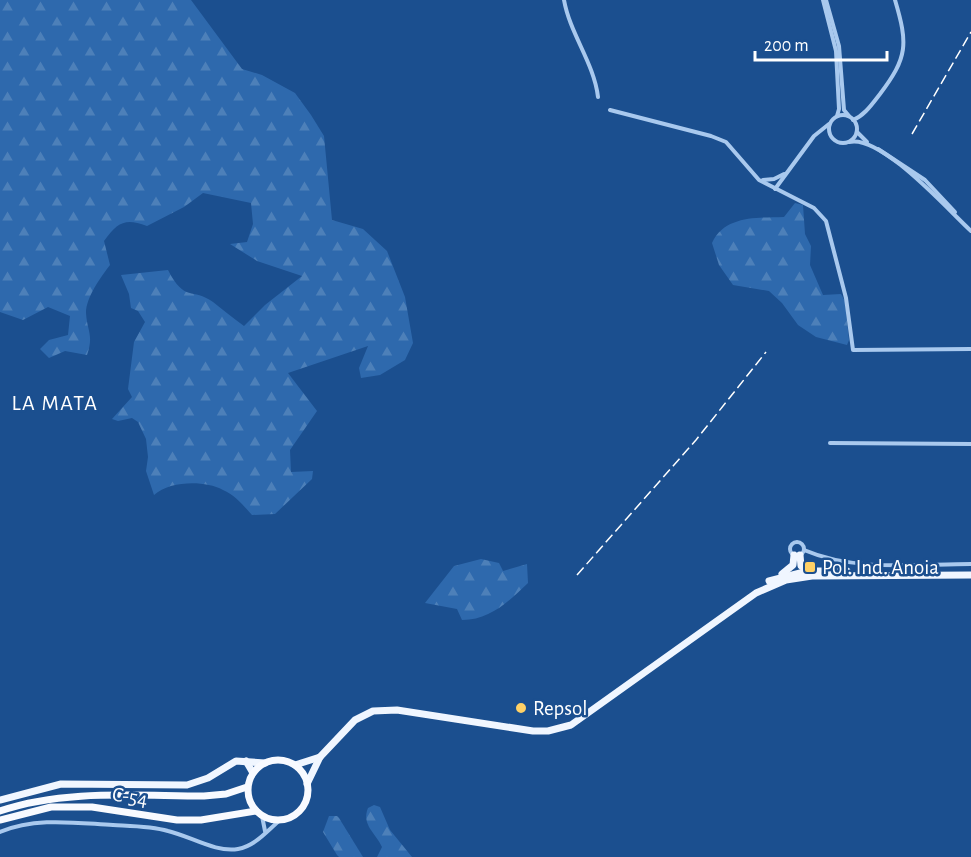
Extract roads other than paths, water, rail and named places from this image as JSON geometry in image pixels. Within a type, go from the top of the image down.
[{"type":"highway","points":[[280,760],[295,765],[308,784],[308,793],[302,809],[287,819],[279,820],[262,816],[250,804],[248,787],[252,773],[265,763],[280,760]]},
{"type":"highway","name":"C-54","points":[[0,811],[65,798],[204,796],[226,794],[248,787]]},
{"type":"highway","name":"C-54","points":[[0,820],[51,807],[92,807],[177,820],[201,820],[256,811]]},
{"type":"main road","points":[[799,553],[801,566],[810,571]]},
{"type":"main road","points":[[685,643],[741,598],[790,569],[799,553]]},
{"type":"main road","points":[[773,579],[810,571],[909,575]]},
{"type":"main road","points":[[308,784],[320,757],[346,728],[359,717],[373,711],[389,709],[533,731],[557,730],[577,722],[756,593],[786,580],[812,576],[971,575]]},
{"type":"main road","points":[[295,765],[320,757]]},
{"type":"main road","points":[[0,800],[62,784],[188,785],[208,778],[236,761],[265,763]]},
{"type":"main road","points":[[246,761],[252,773]]},
{"type":"street","points":[[564,0],[578,41],[594,75],[598,97]]},
{"type":"street","points":[[759,180],[774,179],[784,173],[817,134],[837,116],[839,109],[836,51],[824,0]]},
{"type":"street","points":[[824,0],[839,46],[844,110],[854,120],[857,132],[864,140],[909,166],[926,180],[971,229]]},
{"type":"street","points":[[854,120],[869,107],[902,61],[904,37],[895,0]]},
{"type":"street","points":[[610,110],[726,142],[759,180],[814,208],[826,221],[846,298],[852,350],[971,349]]},
{"type":"street","points":[[837,116],[849,116]]},
{"type":"street","points":[[829,124],[830,135],[834,140]]},
{"type":"street","points":[[849,142],[857,132]]},
{"type":"street","points":[[817,134],[834,140],[863,142],[907,169],[971,229]]},
{"type":"street","points":[[775,188],[784,173]]},
{"type":"street","points":[[774,179],[775,188]]},
{"type":"street","points":[[781,181],[785,193]]},
{"type":"street","points":[[830,443],[971,444]]},
{"type":"street","points":[[799,553],[859,563],[971,564]]},
{"type":"street","points":[[262,816],[266,831]]},
{"type":"street","points":[[0,832],[20,825],[49,822],[137,827],[162,829],[220,849],[236,850],[258,840],[279,820]]},
{"type":"railway","points":[[912,134],[971,32]]},
{"type":"railway","points":[[577,575],[696,440],[766,352]]},
{"type":"place","name":"Pol. Ind. Anoia","points":[[810,567]]},
{"type":"place","name":"Repsol","points":[[521,708]]},
{"type":"district","name":"LA MATA","points":[[55,403]]}]
